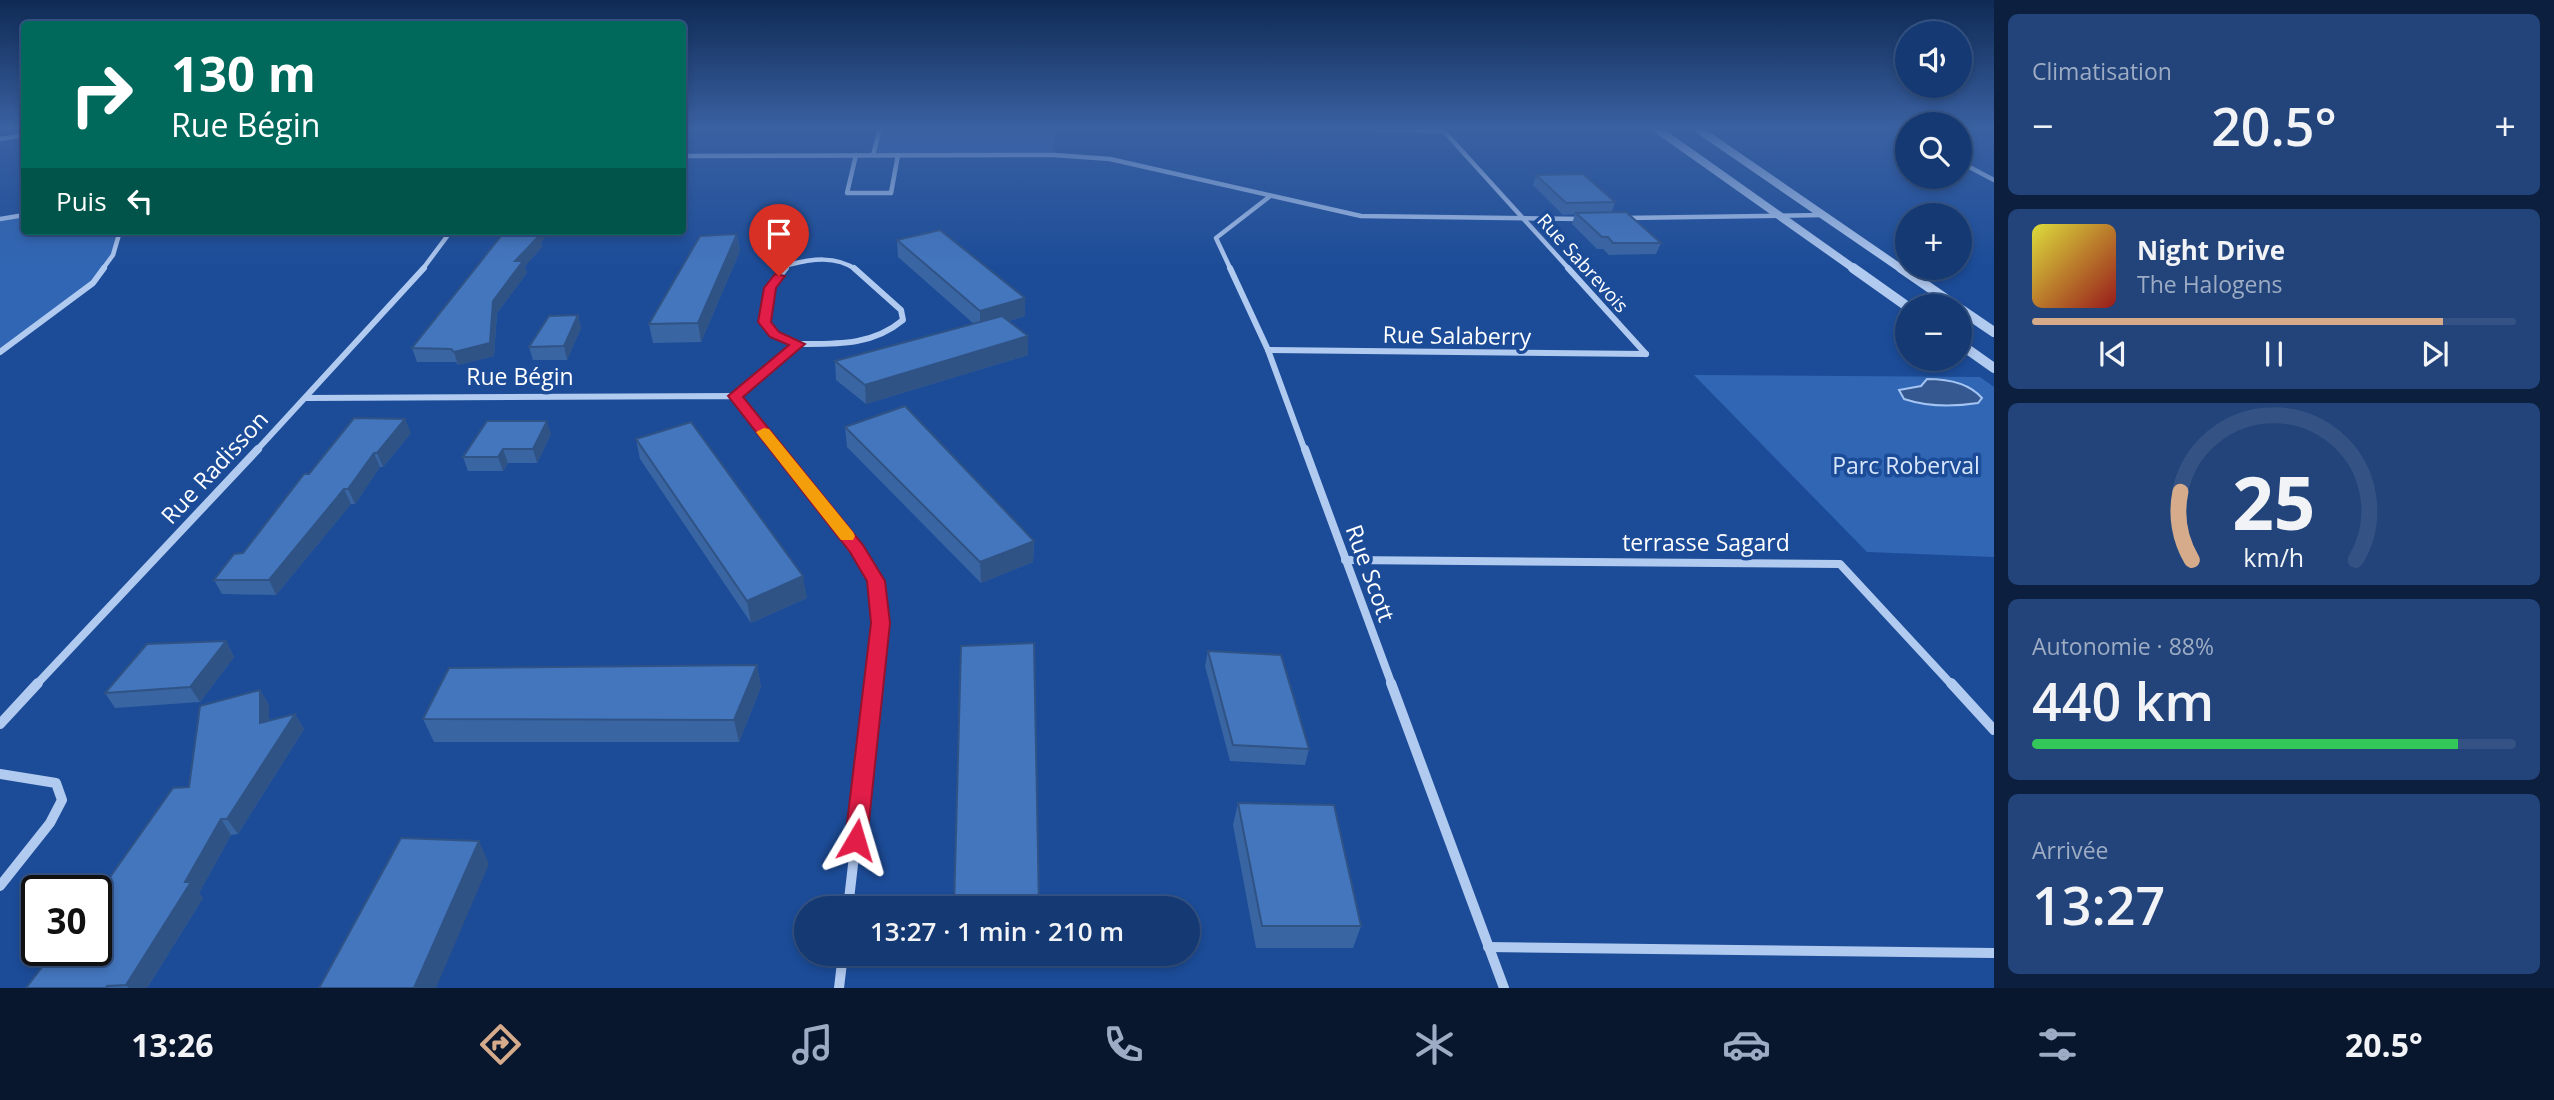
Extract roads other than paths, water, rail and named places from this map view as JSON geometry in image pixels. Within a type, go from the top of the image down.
[{"type":"street","points":[[851,175],[847,193],[891,193],[894,175]]},
{"type":"street","points":[[1177,175],[1361,216],[1593,219]]},
{"type":"street","name":"Rue Sabrevois","points":[[1484,175],[1646,354]]},
{"type":"street","points":[[1720,175],[1895,298]]},
{"type":"street","points":[[1764,175],[1939,294]]},
{"type":"street","name":"Rue Scott","points":[[1269,197],[1216,238],[1268,350],[1504,988]]},
{"type":"street","points":[[1620,218],[1823,215]]},
{"type":"street","points":[[0,219],[21,216]]},
{"type":"street","points":[[0,352],[93,283],[113,255],[119,235]]},
{"type":"street","name":"Rue Radisson","points":[[0,724],[306,398],[431,260],[448,235]]},
{"type":"street","points":[[798,344],[775,334],[764,322],[770,288],[788,265],[828,258],[846,261],[901,310],[903,320],[892,331],[854,344],[798,344],[735,396],[857,549],[876,581],[881,623],[849,896]]},
{"type":"street","points":[[1972,317],[1994,332]]},
{"type":"street","name":"Rue Salaberry","points":[[1268,350],[1646,354]]},
{"type":"street","points":[[1972,352],[1994,368]]},
{"type":"street","name":"Rue Bégin","points":[[306,398],[735,396]]},
{"type":"street","name":"terrasse Sagard","points":[[1345,560],[1840,564],[1994,730]]},
{"type":"street","points":[[0,774],[55,783],[62,800],[50,823],[0,886]]},
{"type":"street","points":[[1488,947],[1994,953]]},
{"type":"street","points":[[839,988],[842,966]]},
{"type":"park label","name":"Parc Roberval","points":[[1906,465]]}]
